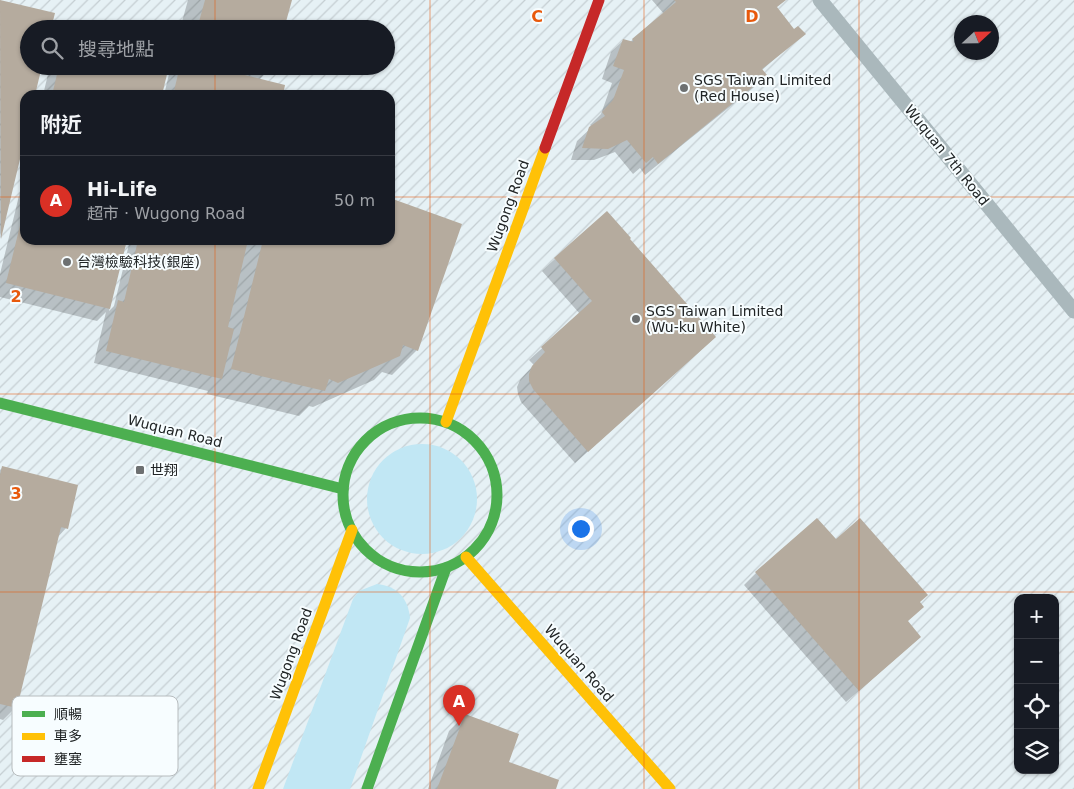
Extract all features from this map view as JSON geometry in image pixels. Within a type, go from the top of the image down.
[{"type":"street","name":"Wugong Road","points":[[446,422],[599,0]]},
{"type":"street","name":"Wuquan Road","points":[[0,403],[343,489]]},
{"type":"street","points":[[426,418],[446,422],[465,432],[480,446],[491,464],[496,484],[497,504],[491,524],[481,542],[466,557],[446,568],[424,572],[402,570],[382,562],[364,548],[352,530],[344,503],[343,489],[348,469],[356,451],[370,436],[387,424],[406,419],[426,418]]},
{"type":"street","name":"Wugong Road","points":[[258,789],[352,530]]},
{"type":"street","name":"Wuquan Road","points":[[466,557],[670,789]]},
{"type":"street","points":[[367,789],[446,568]]},
{"type":"lane","name":"Wuquan 7th Road","points":[[820,0],[1074,311]]},
{"type":"shaded area","points":[[0,0],[1074,0],[1074,789],[0,789]]},
{"type":"shaded area","points":[[422,444],[443,448],[461,460],[473,478],[477,499],[473,520],[461,538],[443,550],[422,554],[401,550],[383,538],[371,520],[367,499],[371,478],[383,460],[401,448]]},
{"type":"shaded area","points":[[377,584],[390,587],[400,594],[407,605],[410,618],[350,789],[283,789],[353,599],[359,591]]},
{"type":"building","points":[[0,0],[55,13],[53,20],[20,20],[20,75],[40,75],[36,90],[20,90],[20,159],[1,239]]},
{"type":"building","points":[[205,0],[292,0],[286,20],[199,20]]},
{"type":"building","name":"SGS Taiwan Limited (Red House)","points":[[674,0],[786,0],[777,7],[794,29],[798,26],[806,34],[762,69],[767,75],[658,164],[653,157],[646,163],[627,140],[608,149],[582,148],[589,127],[605,116],[602,112],[613,100],[624,70],[613,66],[623,39],[634,42],[632,39],[676,2]]},
{"type":"building","points":[[57,75],[167,75],[163,90],[53,90]]},
{"type":"building","points":[[178,75],[244,75],[285,85],[284,90],[174,90]]},
{"type":"building","points":[[395,200],[462,224],[418,351],[403,345],[400,356],[338,383],[329,379],[325,391],[231,369],[262,245],[395,245]]},
{"type":"building","name":"SGS Taiwan Limited (Wu-ku White)","points":[[607,211],[716,337],[588,452],[533,389],[529,381],[529,374],[532,366],[545,352],[541,347],[592,301],[554,258]]},
{"type":"building","name":"台灣檢驗科技(銀座)","points":[[20,225],[20,245],[126,245],[110,309],[6,283]]},
{"type":"building","points":[[137,245],[247,245],[228,327],[234,329],[222,379],[106,351],[118,300],[124,302]]},
{"type":"building","points":[[2,466],[78,485],[68,529],[61,527],[20,696],[12,696],[12,707],[0,704],[0,475]]},
{"type":"building","points":[[817,518],[836,539],[860,518],[928,595],[920,602],[924,607],[908,621],[921,637],[859,691],[755,572]]},
{"type":"building","points":[[465,714],[519,734],[509,762],[559,780],[556,789],[437,789]]},
{"type":"traffic: fast","points":[[0,403],[343,489]]},
{"type":"traffic: fast","points":[[420,418],[449,424],[463,431],[474,441],[484,452],[491,466],[497,495],[491,524],[484,538],[474,549],[463,559],[449,566],[420,572],[391,566],[377,559],[366,549],[356,538],[349,524],[343,495],[349,466],[356,452],[366,441],[377,431],[391,424],[420,418]]},
{"type":"traffic: fast","points":[[367,789],[446,568]]},
{"type":"traffic: slow","points":[[446,422],[545,148]]},
{"type":"traffic: slow","points":[[258,789],[352,530]]},
{"type":"traffic: slow","points":[[466,557],[670,789]]},
{"type":"traffic: jam","points":[[545,148],[599,0]]},
{"type":"place","name":"SGS Taiwan Limited (Red House)","points":[[684,88]]},
{"type":"place","name":"台灣檢驗科技(銀座)","points":[[67,262]]},
{"type":"place","name":"SGS Taiwan Limited (Wu-ku White)","points":[[636,319]]},
{"type":"place","name":"世翔","points":[[140,470]]},
{"type":"place","name":"Hi-Life","points":[[459,726]]}]
